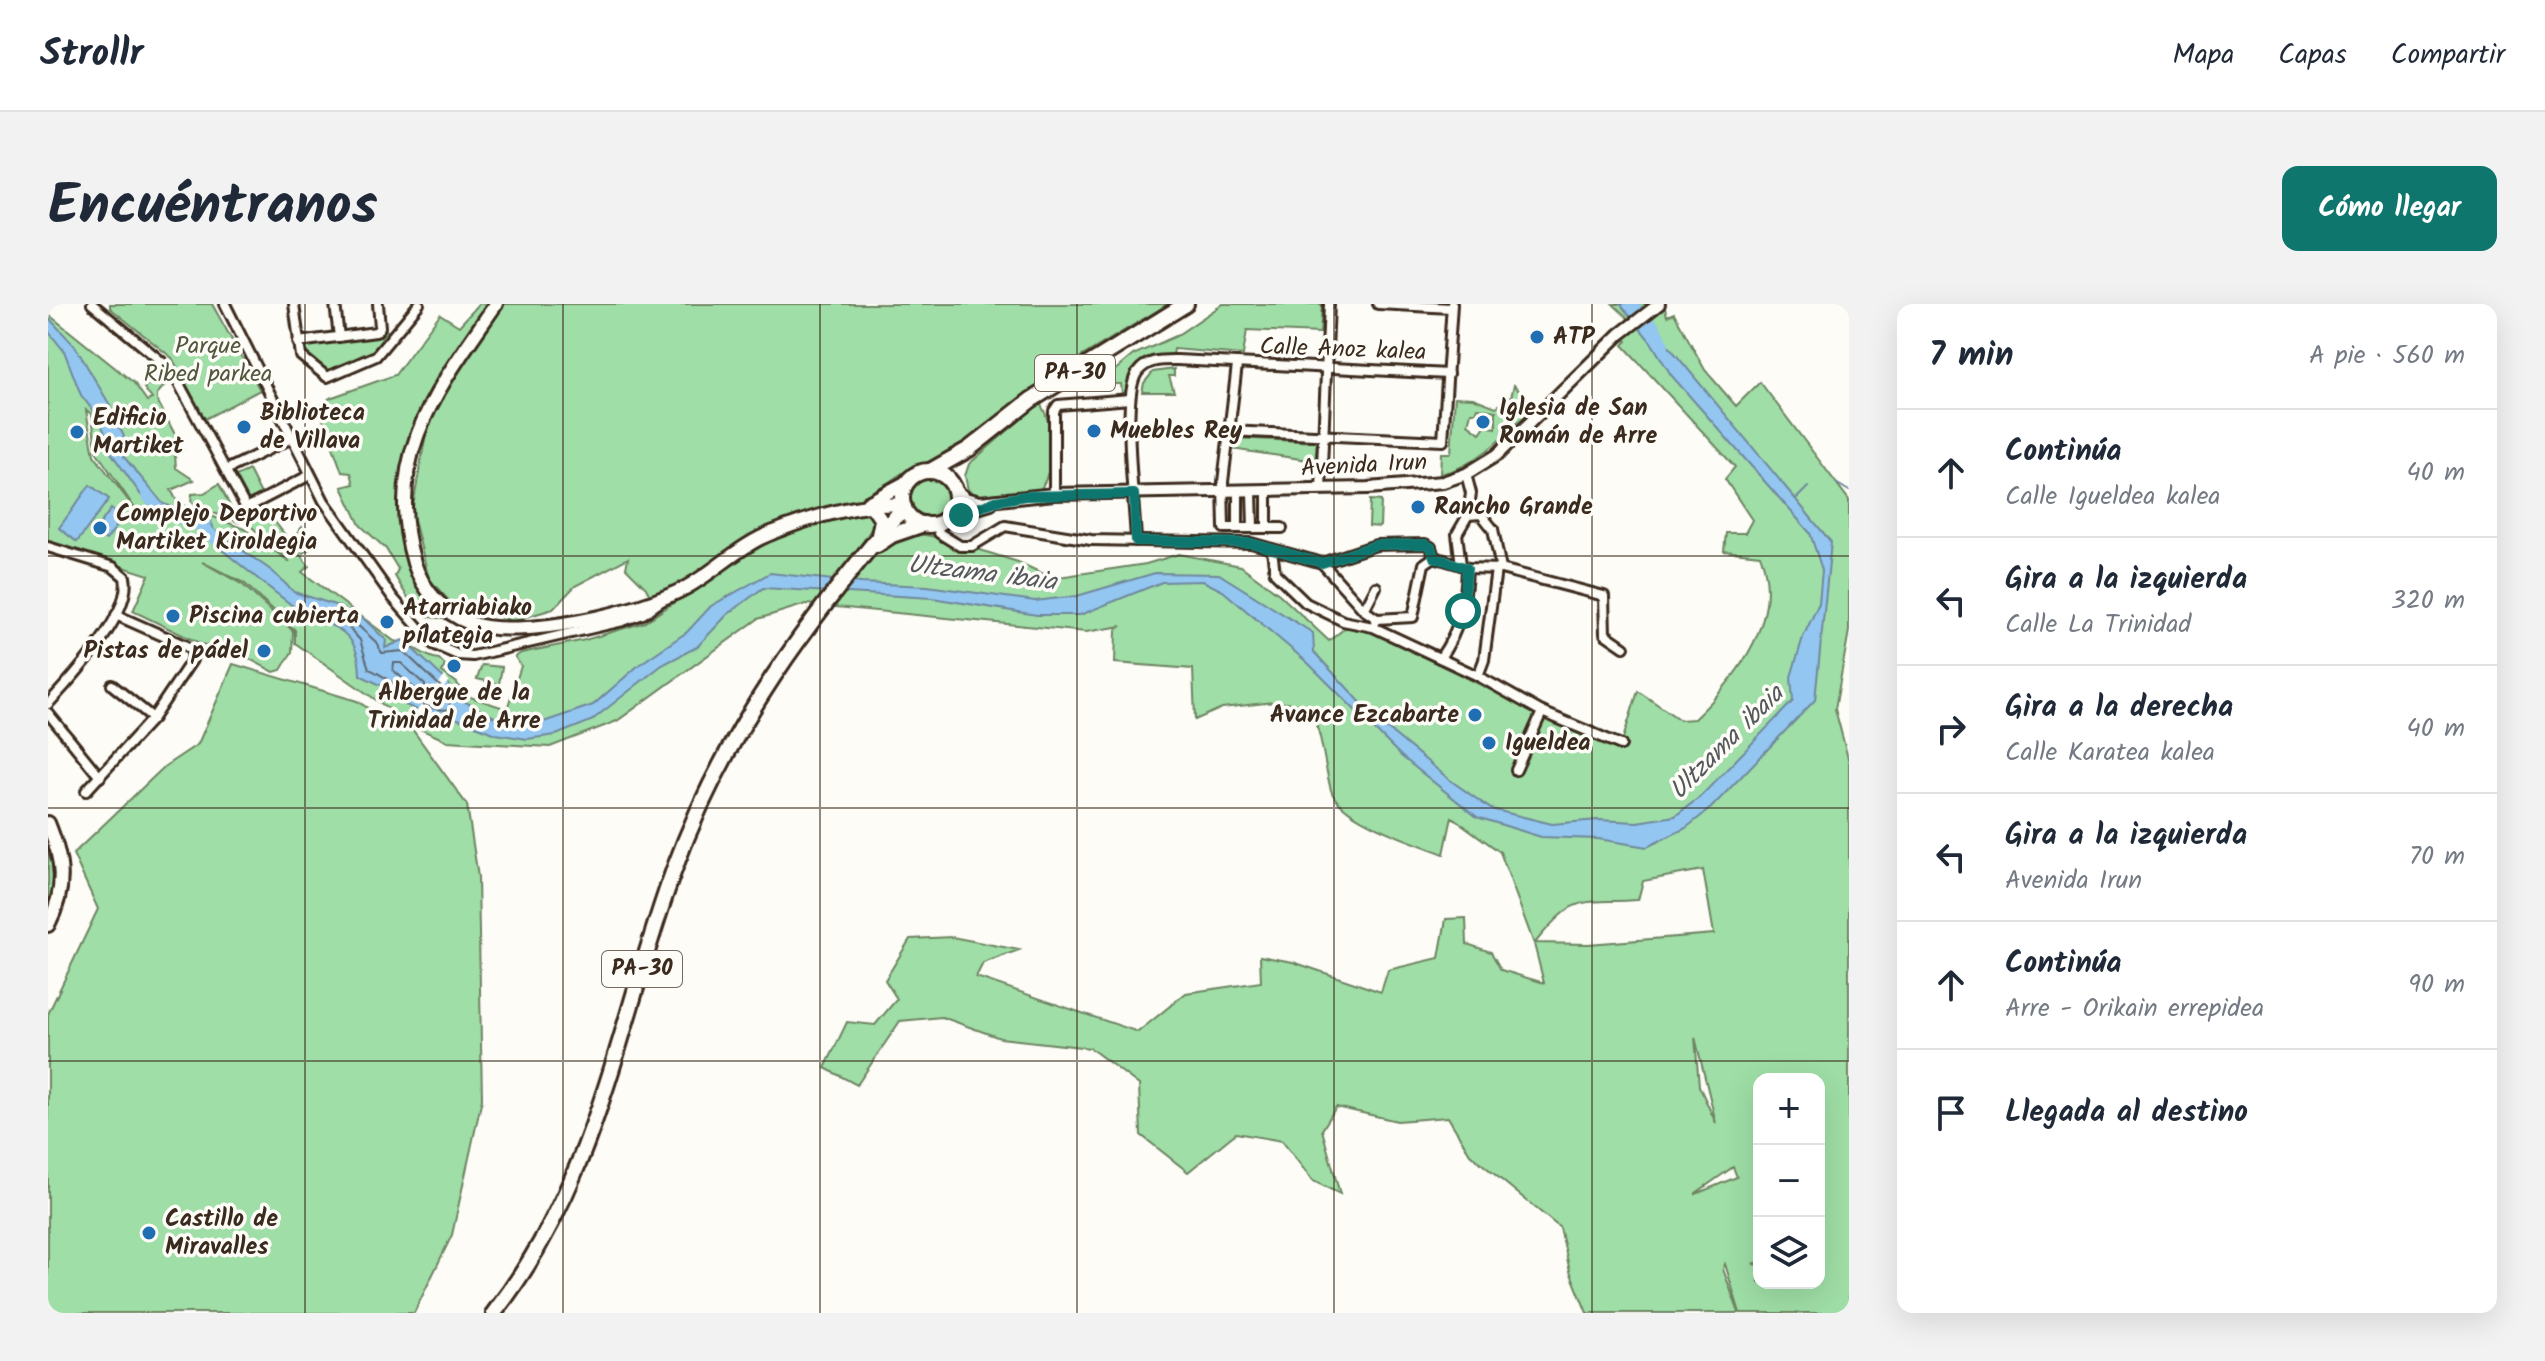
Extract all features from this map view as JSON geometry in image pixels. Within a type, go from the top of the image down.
[{"type":"highway","name":"PA-30","points":[[907,482],[918,473],[932,470],[969,449],[1031,400],[1186,304]]},
{"type":"highway","name":"PA-30","points":[[857,563],[892,535],[936,522],[956,499],[953,485],[969,449]]},
{"type":"highway","points":[[932,470],[953,485]]},
{"type":"highway","points":[[907,482],[903,506],[912,518],[936,522]]},
{"type":"highway","name":"PA-30","points":[[494,1313],[545,1232],[578,1166],[607,1093],[675,868],[704,797],[759,696],[802,631],[903,506]]},
{"type":"main road","points":[[496,304],[431,399],[412,450],[405,480],[406,525],[416,568],[425,587],[449,611],[487,627],[532,628],[574,623],[669,596],[771,533],[858,509],[903,506]]},
{"type":"main road","points":[[858,509],[907,482]]},
{"type":"main road","points":[[872,507],[881,520],[878,535]]},
{"type":"main road","points":[[48,823],[58,847],[63,876],[61,894],[48,925]]},
{"type":"street","points":[[92,304],[162,362],[183,391],[246,508],[310,475]]},
{"type":"street","points":[[225,304],[310,475],[380,581],[431,641],[458,655],[487,654],[633,617],[669,596]]},
{"type":"street","points":[[294,304],[301,356],[327,377],[376,356],[419,304]]},
{"type":"street","points":[[335,304],[339,337]]},
{"type":"street","points":[[298,342],[376,332],[380,327],[378,304]]},
{"type":"street","points":[[1321,489],[1329,304]]},
{"type":"street","points":[[1229,431],[1443,441],[1452,306],[1378,304]]},
{"type":"street","name":"Avenida Irun","points":[[996,501],[1054,494],[1424,486],[1466,474],[1497,455],[1620,334],[1659,304]]},
{"type":"street","name":"Calle Anoz kalea","points":[[1130,399],[1137,374],[1156,360],[1448,374]]},
{"type":"street","points":[[1237,365],[1222,492],[1224,528],[1282,528]]},
{"type":"street","points":[[1054,494],[1054,411],[1058,405],[1130,399],[1136,541]]},
{"type":"street","points":[[226,470],[292,438]]},
{"type":"street","points":[[1440,658],[1459,628],[1464,566],[1457,534],[1468,515],[1471,493],[1466,474]]},
{"type":"street","points":[[953,485],[972,501],[996,501]]},
{"type":"street","points":[[1267,491],[1267,528]]},
{"type":"street","points":[[1238,492],[1238,527]]},
{"type":"street","points":[[1252,492],[1253,528]]},
{"type":"street","points":[[996,501],[936,522],[939,533],[960,546],[972,546],[1005,526],[1091,540],[1251,543],[1322,563],[1376,545],[1425,544],[1431,547],[1434,557]]},
{"type":"street","points":[[1468,515],[1481,514],[1493,529],[1498,569],[1478,676]]},
{"type":"street","points":[[48,547],[120,571],[127,591],[116,615],[48,704]]},
{"type":"street","points":[[1272,550],[1275,573],[1306,603],[1343,621],[1375,623],[1413,617],[1424,564],[1434,557]]},
{"type":"street","points":[[1434,557],[1464,566],[1498,569],[1604,596],[1605,634],[1624,647]]},
{"type":"street","points":[[1322,563],[1375,623],[1542,712],[1621,745]]},
{"type":"street","points":[[1364,610],[1376,587]]},
{"type":"street","points":[[86,791],[153,718],[192,660],[193,652],[116,615]]},
{"type":"street","points":[[112,685],[153,718]]},
{"type":"street","points":[[1516,770],[1542,712]]},
{"type":"street","points":[[48,713],[100,777]]},
{"type":"green space","name":"Parque Ribed parkea","points":[[110,304],[212,304],[260,390],[205,419],[172,358],[110,308]]},
{"type":"green space","points":[[479,304],[488,304],[438,378],[412,430],[401,487],[407,551],[447,617],[438,618],[415,607],[395,576],[398,569],[386,549],[360,525],[342,487],[354,484],[351,473],[342,472],[319,408],[330,398],[395,375],[440,314],[459,326]]},
{"type":"green space","points":[[501,304],[1168,304],[1069,364],[938,461],[901,474],[856,504],[766,529],[686,581],[651,598],[646,588],[626,568],[628,558],[575,586],[553,609],[513,621],[451,603],[429,579],[412,512],[429,416]]},
{"type":"green space","points":[[1223,304],[1322,304],[1320,333],[1247,330],[1243,355],[1174,349],[1173,355],[1155,356],[1142,363],[1133,375],[1128,392],[1122,393],[1121,384],[1110,384],[1108,376],[1133,355],[1176,336]]},
{"type":"green space","points":[[1613,304],[1664,304],[1667,316],[1674,313],[1705,370],[1736,406],[1760,382],[1849,500],[1849,631],[1835,709],[1849,762],[1849,1313],[1740,1313],[1725,1264],[1723,1269],[1739,1313],[1587,1313],[1570,1271],[1560,1228],[1470,1154],[1448,1117],[1397,1121],[1336,1107],[1322,1130],[1340,1194],[1313,1181],[1282,1141],[1236,1133],[1188,1172],[1141,1135],[1139,1085],[1090,1048],[1000,1038],[942,1017],[900,1021],[857,1085],[825,1068],[847,1022],[875,1025],[897,999],[885,980],[910,939],[952,937],[1019,950],[983,963],[976,977],[1138,1032],[1186,993],[1261,982],[1260,956],[1293,962],[1381,992],[1388,970],[1439,958],[1446,919],[1466,918],[1467,944],[1491,952],[1501,970],[1544,983],[1534,944],[1500,852],[1452,817],[1444,854],[1380,829],[1348,811],[1331,790],[1320,736],[1308,705],[1274,702],[1222,708],[1195,720],[1193,669],[1115,663],[1116,630],[1122,626],[1086,632],[806,604],[758,619],[617,721],[550,747],[447,741],[413,726],[295,643],[295,630],[244,583],[202,562],[243,585],[293,631],[292,652],[281,670],[274,672],[242,655],[201,644],[133,611],[149,575],[48,543],[48,314],[134,383],[147,401],[152,399],[144,388],[157,373],[166,384],[157,394],[157,400],[183,450],[175,455],[176,468],[194,480],[171,490],[178,503],[244,529],[290,562],[241,517],[244,515],[247,519],[265,509],[309,566],[302,572],[394,641],[439,659],[445,665],[442,672],[457,683],[464,695],[507,709],[521,666],[515,657],[521,653],[585,640],[645,622],[765,540],[869,510],[875,523],[857,551],[868,561],[894,538],[912,533],[937,537],[956,550],[980,550],[1018,562],[1052,578],[1146,564],[1179,554],[1241,566],[1279,594],[1329,641],[1345,628],[1364,628],[1536,712],[1621,745],[1638,691],[1680,720],[1694,719],[1740,665],[1761,623],[1766,601],[1766,578],[1760,555],[1724,551],[1726,533],[1745,533],[1752,520],[1725,479],[1735,467],[1623,345],[1627,341],[1623,337],[1637,327]],"holes":[[[86,410],[92,414],[96,451],[140,516],[94,455]],[[1703,870],[1714,934],[1588,944],[1535,943],[1560,915],[1579,904],[1638,900],[1643,881]],[[1695,1037],[1716,1123],[1699,1086]],[[1733,1167],[1737,1177],[1696,1193]]]},
{"type":"green space","points":[[386,330],[392,334],[375,354],[329,375],[305,357],[306,343],[381,337]]},
{"type":"green space","points":[[1174,369],[1174,376],[1169,376],[1174,392],[1142,392],[1144,383],[1153,372]]},
{"type":"green space","points":[[1514,385],[1533,407],[1479,456],[1440,474],[1441,453],[1451,453],[1455,397],[1473,398],[1496,407],[1511,397]],"holes":[[[1478,408],[1496,411],[1496,428],[1485,426],[1480,433],[1468,424],[1471,412],[1476,412]]]},
{"type":"green space","points":[[1040,403],[1051,434],[1049,469],[1041,489],[994,497],[968,490],[965,476],[969,464]]},
{"type":"green space","points":[[1232,438],[1317,442],[1315,461],[1231,449]]},
{"type":"green space","points":[[249,470],[261,494],[249,500],[236,476]]},
{"type":"green space","points":[[928,478],[942,484],[948,498],[942,512],[928,518],[914,512],[908,498],[914,484]]},
{"type":"green space","points":[[219,484],[238,522],[197,507],[191,501],[192,494],[204,493]]},
{"type":"green space","points":[[1370,500],[1381,501],[1380,527],[1369,526]]},
{"type":"green space","points":[[302,527],[314,546],[303,553],[293,539]]},
{"type":"green space","points":[[233,664],[357,701],[398,728],[412,729],[467,805],[478,877],[482,1099],[452,1235],[414,1313],[48,1313],[48,1014],[98,909],[73,854],[165,766],[198,744]]},
{"type":"green space","points":[[482,665],[502,667],[499,684],[477,679]]},
{"type":"green space","points":[[48,838],[57,878],[48,915]]},
{"type":"water","points":[[1620,304],[1634,304],[1831,542],[1815,700],[1711,808],[1686,828],[1647,847],[1598,839],[1541,837],[1477,817],[1401,756],[1308,663],[1223,591],[1203,581],[1162,582],[1080,615],[1037,615],[932,598],[763,588],[727,615],[697,647],[662,665],[591,721],[556,735],[527,739],[496,734],[458,719],[438,719],[405,705],[391,690],[360,675],[358,657],[347,636],[293,606],[252,574],[211,541],[208,525],[174,520],[141,495],[112,454],[100,420],[81,395],[64,351],[48,331],[48,317],[75,346],[111,407],[109,418],[121,430],[125,440],[124,457],[163,504],[210,518],[214,530],[272,571],[294,592],[338,606],[363,618],[386,640],[385,648],[403,640],[448,682],[452,695],[508,724],[532,726],[593,705],[640,664],[687,632],[711,606],[770,573],[861,583],[927,586],[1035,601],[1077,596],[1155,573],[1219,574],[1313,633],[1314,652],[1378,721],[1450,780],[1491,809],[1552,824],[1598,820],[1637,822],[1675,816],[1700,797],[1793,701],[1791,677],[1803,637],[1819,603],[1822,570],[1810,533],[1671,375],[1651,342]]},
{"type":"water","points":[[90,485],[109,499],[77,542],[59,528]]},
{"type":"water","points":[[111,509],[123,518],[106,540],[94,532]]},
{"type":"pier","points":[[445,676],[449,681],[422,716],[415,713]]},
{"type":"waterway","name":"Ultzama ibaia","points":[[1630,304],[1654,327],[1663,345]]},
{"type":"waterway","points":[[1836,483],[1849,491]]},
{"type":"waterway","points":[[1797,498],[1808,487]]},
{"type":"waterway","name":"Ultzama ibaia","points":[[147,495],[160,511],[200,525],[220,543]]},
{"type":"place","name":"ATP","points":[[1537,337]]},
{"type":"place","name":"Iglesia de San Román de Arre","points":[[1483,422]]},
{"type":"place","name":"Biblioteca de Villava","points":[[244,427]]},
{"type":"place","name":"Muebles Rey","points":[[1094,431]]},
{"type":"place","name":"Edificio Martiket","points":[[77,432]]},
{"type":"place","name":"Rancho Grande","points":[[1418,507]]},
{"type":"place","name":"Complejo Deportivo Martiket Kiroldegia","points":[[100,528]]},
{"type":"place","name":"Piscina cubierta","points":[[173,616]]},
{"type":"place","name":"Atarriabiako pílategia","points":[[387,622]]},
{"type":"place","name":"Pistas de pádel","points":[[264,651]]},
{"type":"place","name":"Albergue de la Trinidad de Arre","points":[[454,666]]},
{"type":"place","name":"Avance Ezcabarte","points":[[1475,715]]},
{"type":"place","name":"Igueldea","points":[[1489,743]]},
{"type":"place","name":"Castillo de Miravalles","points":[[149,1233]]},
{"type":"route","points":[[961,515],[996,501],[1025,496],[1134,494],[1136,541],[1251,543],[1322,563],[1376,545],[1425,544],[1431,547],[1434,557],[1467,568],[1463,611]]}]
